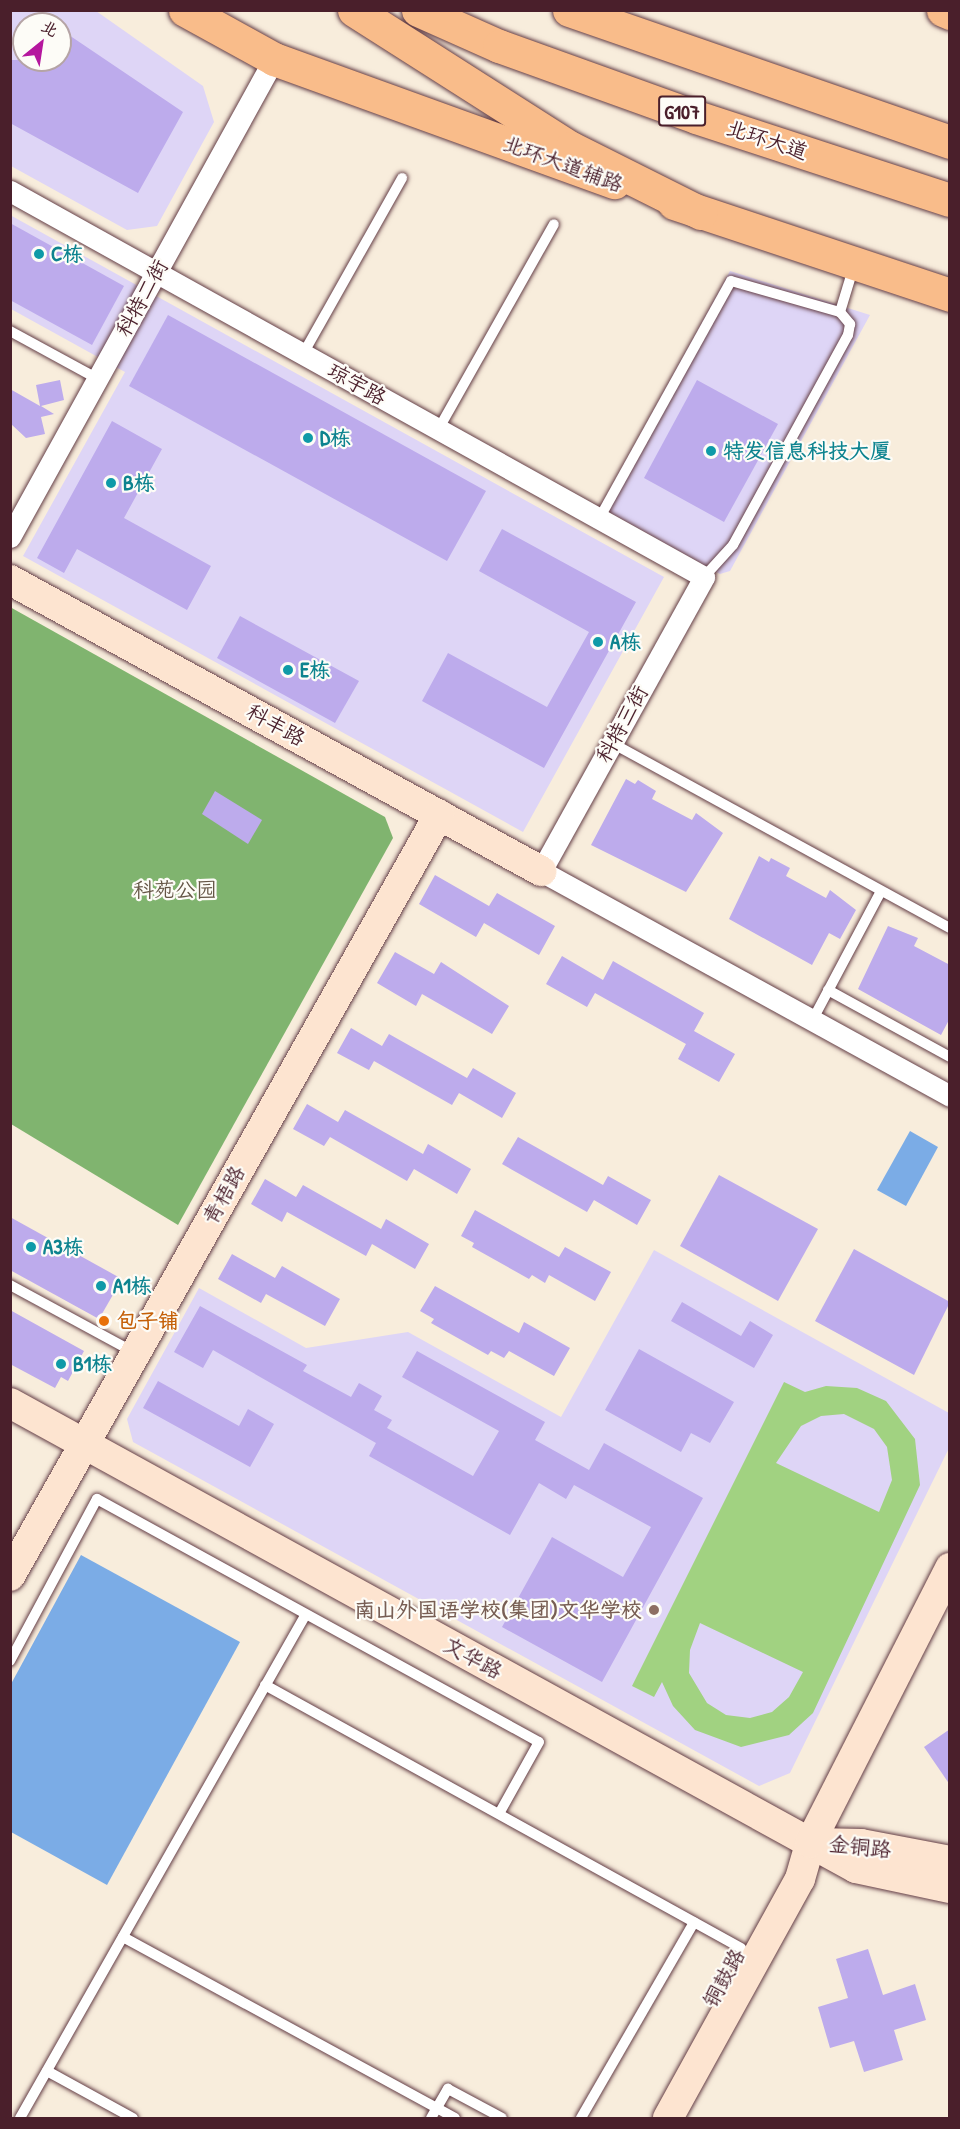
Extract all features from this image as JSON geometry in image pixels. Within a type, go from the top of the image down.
[{"type":"main road","name":"北环大道辅路","points":[[185,10],[274,59],[701,213],[950,295]]},
{"type":"main road","points":[[354,10],[571,148],[701,213]]},
{"type":"main road","name":"北环大道","points":[[418,10],[499,46],[696,117],[950,200]]},
{"type":"main road","name":"G107","points":[[569,10],[950,142]]},
{"type":"main road","points":[[943,10],[950,13]]},
{"type":"street","name":"科特二街","points":[[10,537],[274,59]]},
{"type":"street","name":"琼宇路","points":[[10,191],[704,577]]},
{"type":"street","name":"科特三街","points":[[541,871],[704,577]]},
{"type":"street","name":"科丰路","points":[[10,580],[541,871]]},
{"type":"street","name":"青梧路","points":[[10,1575],[439,815]]},
{"type":"street","points":[[541,871],[950,1096]]},
{"type":"street","name":"文华路","points":[[10,1403],[810,1843]]},
{"type":"street","name":"铜鼓路","points":[[668,2118],[800,1879],[810,1843],[950,1568]]},
{"type":"street","name":"铜鼓路","points":[[647,2118],[783,1871],[810,1843]]},
{"type":"street","name":"金铜路","points":[[810,1843],[861,1844],[950,1861]]},
{"type":"street","name":"金铜路","points":[[810,1843],[856,1868],[950,1888]]},
{"type":"lane","points":[[303,354],[402,178]]},
{"type":"lane","points":[[438,430],[554,224]]},
{"type":"lane","points":[[840,312],[855,264]]},
{"type":"lane","points":[[600,519],[731,281],[840,312],[850,324],[848,335],[733,546],[704,577]]},
{"type":"lane","points":[[10,331],[98,379]]},
{"type":"lane","points":[[612,743],[950,928]]},
{"type":"lane","points":[[812,1021],[881,891]]},
{"type":"lane","points":[[828,990],[950,1057]]},
{"type":"lane","points":[[10,1285],[135,1353]]},
{"type":"lane","points":[[10,1660],[98,1499],[539,1742],[499,1814]]},
{"type":"lane","points":[[20,2118],[306,1614]]},
{"type":"lane","points":[[265,1685],[741,1948]]},
{"type":"lane","points":[[581,2118],[694,1923]]},
{"type":"lane","points":[[123,1937],[434,2114],[455,2118]]},
{"type":"lane","points":[[47,2071],[133,2118]]},
{"type":"lane","points":[[434,2114],[448,2089],[502,2118]]},
{"type":"shaded area","points":[[11,11],[96,11],[203,86],[214,122],[157,226],[127,230],[11,166]]},
{"type":"shaded area","points":[[10,215],[664,577],[523,832],[23,556],[125,372],[11,309]]},
{"type":"shaded area","points":[[730,271],[870,315],[730,571],[720,574],[600,507]]},
{"type":"shaded area","name":"南山外国语学校(集团)文华学校","points":[[654,1250],[949,1413],[950,1446],[790,1773],[759,1786],[133,1442],[127,1419],[199,1288],[306,1348],[408,1332],[561,1417]]},
{"type":"green space","name":"科苑公园","points":[[10,607],[385,817],[393,838],[178,1225],[11,1124]]},
{"type":"green space","points":[[784,1382],[805,1392],[826,1386],[857,1388],[886,1401],[915,1439],[920,1485],[813,1713],[789,1735],[741,1747],[695,1730],[673,1706],[662,1682],[654,1697],[632,1686]],"holes":[[[844,1414],[874,1429],[887,1447],[892,1480],[879,1512],[776,1463],[801,1426],[821,1416]],[[700,1623],[803,1672],[789,1697],[772,1712],[750,1718],[726,1715],[707,1703],[689,1673],[690,1650]]]},
{"type":"water","points":[[910,1131],[938,1147],[906,1206],[877,1190]]},
{"type":"water","points":[[81,1555],[240,1642],[107,1885],[11,1832],[11,1684]]},
{"type":"building","points":[[72,37],[183,112],[138,193],[10,123],[10,60],[12,60],[12,72],[72,72]]},
{"type":"building","name":"C栋","points":[[10,223],[124,286],[92,345],[10,300]]},
{"type":"building","name":"D栋","points":[[168,315],[486,491],[447,561],[129,386]]},
{"type":"building","points":[[60,380],[64,400],[41,406],[54,414],[41,417],[45,434],[26,438],[10,423],[10,389],[40,406],[36,385]]},
{"type":"building","name":"特发信息科技大厦","points":[[697,380],[778,424],[724,522],[644,478]]},
{"type":"building","name":"B栋","points":[[112,421],[162,449],[124,518],[211,566],[187,610],[77,549],[64,573],[37,558]]},
{"type":"building","name":"A栋","points":[[502,529],[636,602],[544,768],[422,701],[448,653],[547,707],[589,632],[479,571]]},
{"type":"building","name":"E栋","points":[[240,616],[359,681],[335,723],[217,658]]},
{"type":"building","points":[[626,779],[635,784],[638,780],[656,791],[652,799],[692,820],[696,813],[723,833],[686,892],[591,845]]},
{"type":"building","points":[[215,791],[262,820],[248,844],[202,814]]},
{"type":"building","points":[[759,856],[769,862],[771,858],[790,868],[786,876],[826,898],[830,890],[856,910],[840,939],[829,933],[812,965],[729,919]]},
{"type":"building","points":[[435,875],[489,906],[497,893],[555,926],[539,955],[484,923],[476,937],[419,904]]},
{"type":"building","points":[[888,926],[918,938],[914,946],[950,965],[950,1018],[941,1035],[858,989]]},
{"type":"building","points":[[395,952],[434,974],[441,962],[509,1006],[492,1034],[422,994],[416,1006],[377,983]]},
{"type":"building","points":[[562,956],[603,980],[613,961],[704,1013],[694,1031],[735,1054],[719,1082],[678,1059],[686,1044],[595,993],[587,1007],[546,984]]},
{"type":"building","points":[[351,1028],[382,1046],[389,1034],[467,1078],[473,1068],[516,1093],[502,1118],[459,1093],[452,1105],[374,1061],[369,1070],[337,1053]]},
{"type":"building","points":[[307,1104],[338,1122],[345,1110],[423,1154],[428,1144],[471,1169],[457,1194],[414,1169],[407,1181],[330,1137],[324,1146],[293,1129]]},
{"type":"building","points":[[518,1137],[603,1185],[608,1176],[651,1200],[637,1225],[594,1200],[587,1212],[502,1164]]},
{"type":"building","points":[[719,1175],[818,1229],[778,1301],[680,1246]]},
{"type":"building","points":[[265,1179],[296,1197],[303,1185],[381,1229],[386,1219],[429,1244],[415,1269],[372,1244],[366,1256],[287,1212],[282,1222],[251,1204]]},
{"type":"building","points":[[475,1210],[559,1257],[565,1247],[611,1272],[595,1301],[549,1275],[545,1283],[532,1275],[529,1279],[472,1247],[474,1243],[461,1236]]},
{"type":"building","points":[[10,1217],[122,1279],[99,1319],[10,1270]]},
{"type":"building","points":[[854,1249],[950,1302],[914,1375],[815,1321]]},
{"type":"building","points":[[232,1254],[275,1278],[282,1266],[340,1299],[325,1326],[266,1294],[261,1303],[218,1279]]},
{"type":"building","points":[[435,1286],[519,1333],[524,1322],[570,1348],[554,1376],[509,1351],[504,1358],[491,1351],[488,1355],[431,1323],[434,1319],[420,1311]]},
{"type":"building","points":[[682,1302],[741,1336],[750,1321],[773,1335],[754,1368],[671,1321]]},
{"type":"building","points":[[200,1306],[307,1365],[303,1371],[351,1397],[359,1383],[382,1396],[374,1410],[392,1420],[387,1428],[473,1476],[499,1431],[402,1377],[417,1351],[545,1422],[535,1440],[589,1470],[604,1443],[703,1498],[602,1682],[502,1627],[552,1537],[623,1577],[651,1527],[574,1485],[566,1499],[539,1483],[510,1535],[369,1456],[376,1443],[213,1350],[203,1368],[174,1352]]},
{"type":"building","points":[[10,1310],[84,1351],[68,1381],[61,1377],[55,1388],[10,1364]]},
{"type":"building","points":[[639,1349],[734,1402],[710,1443],[691,1433],[681,1452],[605,1410]]},
{"type":"building","points":[[158,1381],[239,1426],[248,1409],[274,1424],[250,1467],[143,1408]]},
{"type":"building","points":[[950,1729],[950,1785],[924,1747]]},
{"type":"building","points":[[868,1949],[883,1995],[915,1984],[926,2020],[894,2030],[903,2060],[864,2072],[854,2041],[830,2048],[818,2007],[848,1998],[836,1959]]},
{"type":"place","name":"C栋","points":[[39,254]]},
{"type":"place","name":"D栋","points":[[308,438]]},
{"type":"place","name":"特发信息科技大厦","points":[[711,451]]},
{"type":"place","name":"B栋","points":[[111,483]]},
{"type":"place","name":"A栋","points":[[598,642]]},
{"type":"place","name":"E栋","points":[[288,670]]},
{"type":"place","name":"A3栋","points":[[31,1247]]},
{"type":"place","name":"A1栋","points":[[101,1286]]},
{"type":"place","name":"包子铺","points":[[104,1321]]},
{"type":"place","name":"B1栋","points":[[61,1364]]},
{"type":"place","name":"南山外国语学校(集团)文华学校","points":[[654,1610]]}]
